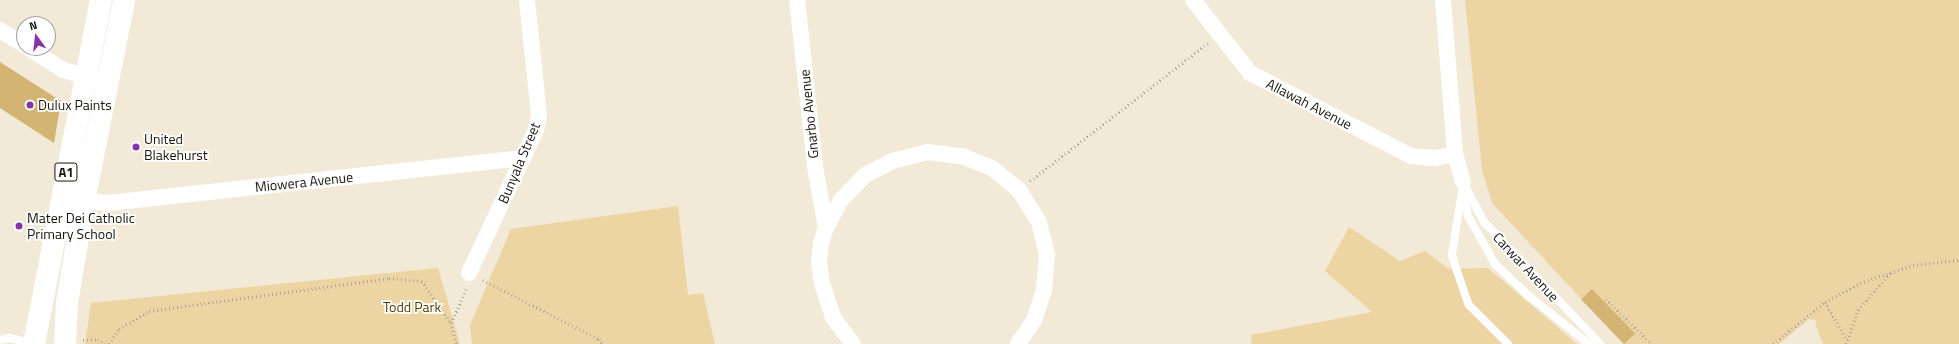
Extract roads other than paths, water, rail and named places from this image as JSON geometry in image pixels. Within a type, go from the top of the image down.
[{"type":"highway","name":"A1","points":[[34,343],[101,0]]},
{"type":"highway","name":"A1","points":[[73,342],[67,303],[84,201],[124,0]]},
{"type":"street","name":"Bunyala Street","points":[[471,274],[536,130],[539,114],[527,0]]},
{"type":"street","name":"Gnarbo Avenue","points":[[797,0],[815,167],[826,228]]},
{"type":"street","name":"Allawah Avenue","points":[[1193,0],[1250,73],[1411,156],[1436,158],[1455,154]]},
{"type":"street","name":"Carwar Avenue","points":[[1443,0],[1455,154],[1463,182]]},
{"type":"street","points":[[0,30],[16,40]]},
{"type":"street","points":[[42,56],[64,70],[85,77],[108,82]]},
{"type":"street","name":"Gnarbo Avenue","points":[[853,344],[833,317],[822,284],[819,262],[820,243],[841,200],[865,175],[892,160],[910,154],[927,152],[962,156],[992,168],[1019,190],[1039,222],[1047,255],[1047,270],[1041,304],[1032,325],[1018,344]]},
{"type":"street","name":"Miowera Avenue","points":[[84,201],[108,203],[524,158]]},
{"type":"lane","points":[[1463,182],[1452,255],[1469,305],[1508,344]]},
{"type":"lane","name":"Carwar Avenue","points":[[1463,182],[1468,216],[1495,264],[1529,296],[1590,344]]},
{"type":"lane","name":"Carwar Avenue","points":[[1463,182],[1484,222],[1600,344]]},
{"type":"lane","points":[[0,340],[9,338],[34,343]]},
{"type":"place","name":"Dulux Paints","points":[[30,105]]},
{"type":"place","name":"United Blakehurst","points":[[136,147]]},
{"type":"place","name":"Mater Dei Catholic Primary School","points":[[19,226]]},
{"type":"park label","name":"Todd Park","points":[[412,307]]}]
